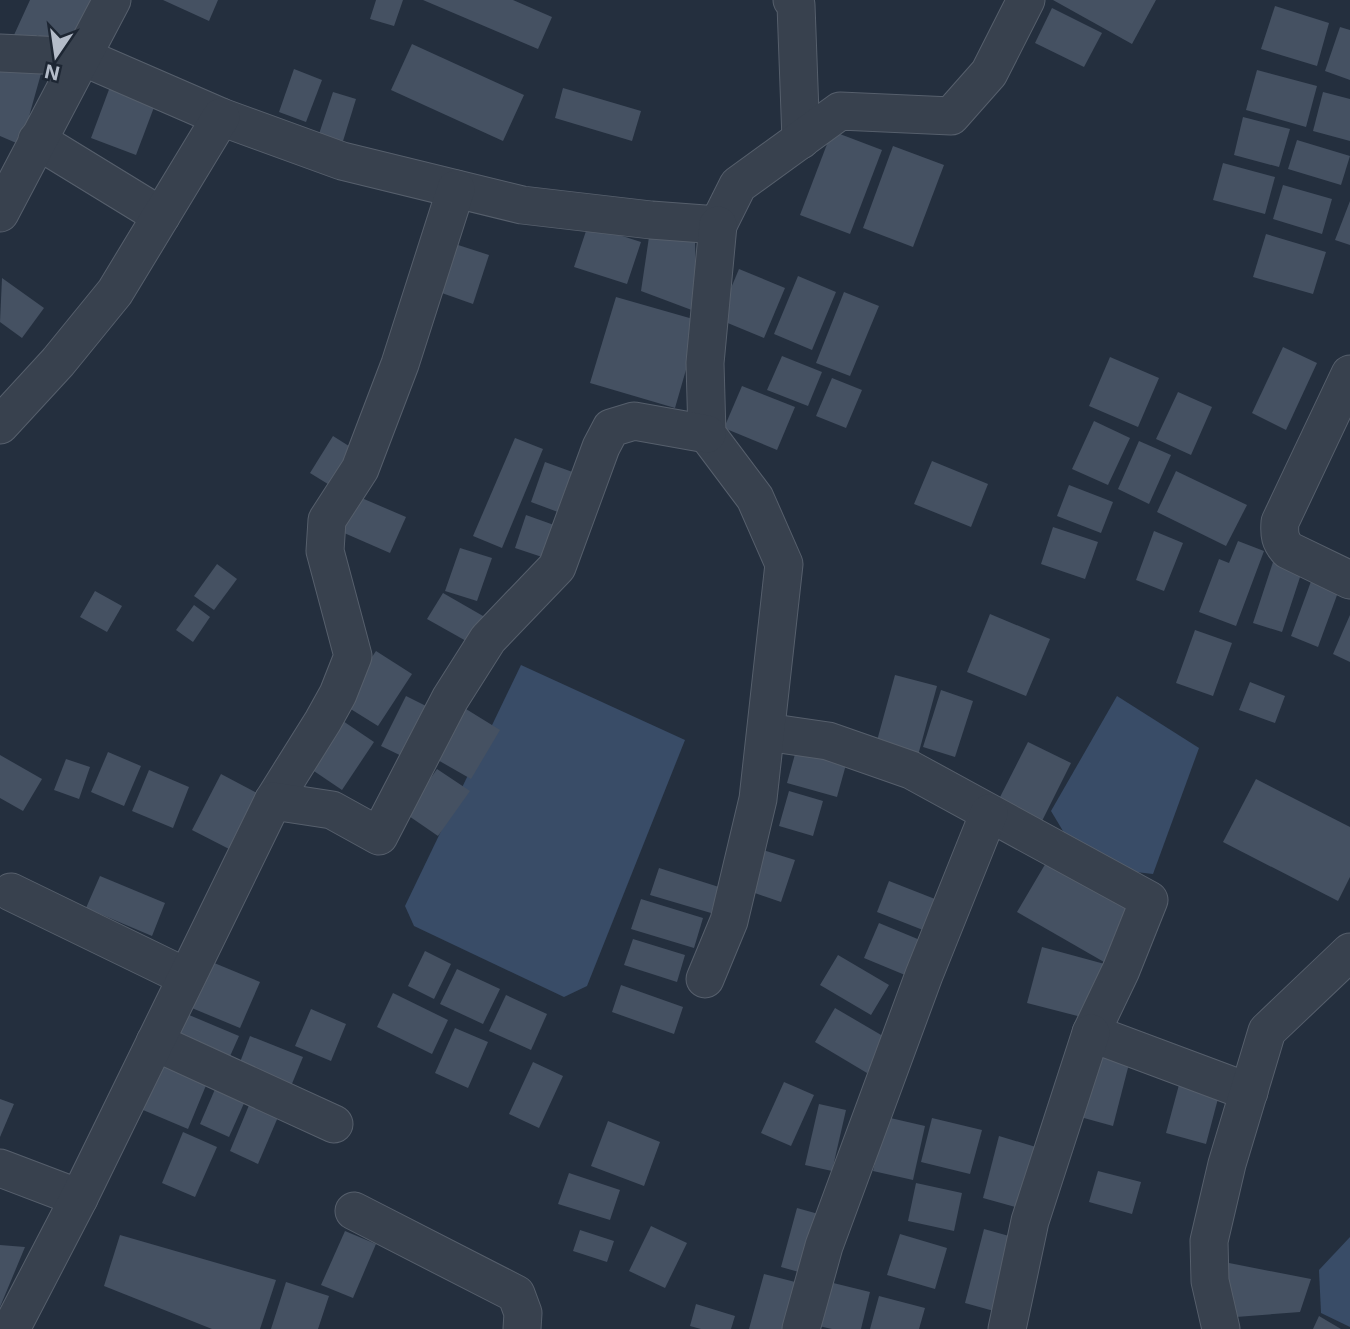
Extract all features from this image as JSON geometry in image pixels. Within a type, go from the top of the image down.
[{"type":"street","points":[[0,213],[112,0]]},
{"type":"street","points":[[792,0],[796,5],[801,140]]},
{"type":"street","points":[[705,979],[729,921],[758,799],[784,564],[755,498],[706,434],[705,363],[718,225],[738,185],[840,111],[951,116],[989,73],[1026,0]]},
{"type":"street","points":[[0,53],[83,57],[221,117],[342,161],[522,205],[718,225]]},
{"type":"street","points":[[0,425],[58,362],[115,292],[221,117]]},
{"type":"street","points":[[37,140],[162,216]]},
{"type":"street","points":[[10,1329],[79,1198],[273,801],[323,721],[354,656],[325,551],[327,520],[360,469],[400,364],[456,189]]},
{"type":"street","points":[[1350,374],[1280,522],[1279,535],[1281,543],[1288,551],[1350,580]]},
{"type":"street","points":[[273,801],[331,810],[380,836],[450,699],[488,639],[557,567],[601,447],[611,428],[634,421],[706,434]]},
{"type":"street","points":[[766,732],[828,741],[911,770],[1149,900],[1121,970],[1091,1033],[1030,1221],[1007,1329]]},
{"type":"street","points":[[801,1329],[824,1246],[924,975],[989,813]]},
{"type":"street","points":[[11,892],[186,977]]},
{"type":"street","points":[[1221,1329],[1210,1281],[1209,1241],[1227,1164],[1267,1031],[1350,952]]},
{"type":"street","points":[[1091,1033],[1249,1092]]},
{"type":"street","points":[[155,1042],[334,1124]]},
{"type":"street","points":[[0,1168],[79,1198]]},
{"type":"street","points":[[354,1211],[516,1294],[523,1313],[522,1329]]},
{"type":"water","points":[[521,665],[685,740],[587,986],[564,997],[414,926],[405,906]]},
{"type":"water","points":[[1117,696],[1199,748],[1153,874],[1084,866],[1051,811]]},
{"type":"water","points":[[1350,1237],[1350,1327],[1321,1313],[1319,1270]]},
{"type":"building","points":[[30,0],[97,0],[77,45],[55,36],[53,42],[37,35],[33,43],[14,35]]},
{"type":"building","points":[[163,0],[218,0],[209,21]]},
{"type":"building","points":[[376,0],[403,0],[394,26],[370,19]]},
{"type":"building","points":[[423,0],[513,0],[552,17],[538,49]]},
{"type":"building","points":[[1053,0],[1156,0],[1132,44]]},
{"type":"building","points":[[1275,6],[1329,23],[1317,66],[1261,49]]},
{"type":"building","points":[[1052,8],[1102,33],[1084,67],[1035,43]]},
{"type":"building","points":[[1340,27],[1350,30],[1350,80],[1325,71]]},
{"type":"building","points":[[412,44],[524,95],[503,141],[391,90]]},
{"type":"building","points":[[0,61],[44,63],[21,145],[0,136]]},
{"type":"building","points":[[294,69],[322,80],[306,122],[279,112]]},
{"type":"building","points":[[1257,70],[1317,86],[1306,127],[1246,110]]},
{"type":"building","points":[[114,76],[159,94],[136,155],[91,138]]},
{"type":"building","points":[[563,88],[641,111],[632,141],[555,118]]},
{"type":"building","points":[[333,92],[356,99],[343,141],[319,134]]},
{"type":"building","points":[[1323,92],[1350,99],[1350,141],[1313,131]]},
{"type":"building","points":[[1243,117],[1290,129],[1279,167],[1234,155]]},
{"type":"building","points":[[832,131],[882,150],[850,234],[800,215]]},
{"type":"building","points":[[1297,140],[1350,156],[1341,185],[1288,169]]},
{"type":"building","points":[[893,146],[944,165],[913,247],[863,228]]},
{"type":"building","points":[[1223,163],[1275,177],[1265,214],[1213,200]]},
{"type":"building","points":[[1283,185],[1332,199],[1322,234],[1273,219]]},
{"type":"building","points":[[1350,201],[1350,245],[1335,240]]},
{"type":"building","points":[[588,225],[641,242],[627,284],[574,267]]},
{"type":"building","points":[[1266,234],[1326,252],[1313,294],[1253,277]]},
{"type":"building","points":[[649,237],[695,242],[697,312],[641,291]]},
{"type":"building","points":[[455,244],[489,255],[473,304],[439,292]]},
{"type":"building","points":[[739,269],[785,288],[764,338],[718,319]]},
{"type":"building","points":[[798,276],[836,292],[812,350],[774,334]]},
{"type":"building","points":[[2,278],[44,308],[22,338],[0,322]]},
{"type":"building","points":[[844,292],[879,306],[850,376],[816,363]]},
{"type":"building","points":[[616,297],[700,321],[675,408],[590,383]]},
{"type":"building","points":[[1283,347],[1317,363],[1286,430],[1252,413]]},
{"type":"building","points":[[782,356],[822,372],[808,406],[767,390]]},
{"type":"building","points":[[1110,357],[1159,378],[1138,427],[1089,406]]},
{"type":"building","points":[[832,378],[862,390],[846,428],[816,416]]},
{"type":"building","points":[[742,386],[795,407],[777,450],[724,428]]},
{"type":"building","points":[[1178,392],[1212,407],[1191,455],[1156,439]]},
{"type":"building","points":[[1094,421],[1130,438],[1108,485],[1072,469]]},
{"type":"building","points":[[333,436],[360,453],[336,489],[310,473]]},
{"type":"building","points":[[515,438],[543,449],[502,548],[473,536]]},
{"type":"building","points":[[1139,441],[1171,455],[1149,504],[1118,489]]},
{"type":"building","points":[[932,461],[988,484],[971,527],[914,504]]},
{"type":"building","points":[[545,462],[589,478],[574,518],[531,502]]},
{"type":"building","points":[[1176,471],[1247,505],[1226,546],[1157,512]]},
{"type":"building","points":[[1069,485],[1113,502],[1101,533],[1057,516]]},
{"type":"building","points":[[350,493],[406,517],[390,553],[335,529]]},
{"type":"building","points":[[526,515],[568,530],[557,562],[515,548]]},
{"type":"building","points":[[1053,527],[1098,542],[1085,579],[1041,564]]},
{"type":"building","points":[[1154,531],[1183,543],[1164,591],[1136,580]]},
{"type":"building","points":[[1238,541],[1264,551],[1236,626],[1199,612],[1219,559],[1229,563]]},
{"type":"building","points":[[460,548],[492,558],[477,601],[445,591]]},
{"type":"building","points":[[1274,559],[1303,568],[1282,632],[1253,623]]},
{"type":"building","points":[[217,564],[237,579],[214,610],[194,596]]},
{"type":"building","points":[[1313,576],[1340,587],[1318,647],[1291,636]]},
{"type":"building","points":[[95,591],[122,606],[107,632],[80,617]]},
{"type":"building","points":[[443,593],[490,620],[475,646],[427,619]]},
{"type":"building","points":[[194,605],[210,617],[193,642],[176,630]]},
{"type":"building","points":[[990,614],[1050,639],[1026,696],[967,672]]},
{"type":"building","points":[[1350,615],[1350,662],[1333,654]]},
{"type":"building","points":[[1195,630],[1232,643],[1213,696],[1176,683]]},
{"type":"building","points":[[376,651],[412,674],[378,726],[341,703]]},
{"type":"building","points":[[895,675],[937,686],[917,759],[875,748]]},
{"type":"building","points":[[1250,682],[1285,696],[1275,723],[1239,710]]},
{"type":"building","points":[[941,690],[973,701],[955,757],[923,747]]},
{"type":"building","points":[[406,696],[440,713],[414,762],[381,746]]},
{"type":"building","points":[[466,709],[500,730],[471,779],[436,759]]},
{"type":"building","points":[[340,719],[374,742],[342,790],[308,767]]},
{"type":"building","points":[[1028,742],[1071,763],[1040,825],[997,803]]},
{"type":"building","points":[[797,747],[847,761],[837,797],[787,783]]},
{"type":"building","points":[[108,752],[141,766],[124,806],[91,792]]},
{"type":"building","points":[[0,755],[42,779],[23,811],[0,798]]},
{"type":"building","points":[[66,759],[90,767],[79,799],[54,790]]},
{"type":"building","points":[[437,769],[470,791],[438,836],[406,814]]},
{"type":"building","points":[[149,770],[189,787],[173,828],[132,811]]},
{"type":"building","points":[[221,774],[259,794],[231,850],[192,830]]},
{"type":"building","points":[[1256,779],[1350,827],[1350,877],[1338,901],[1223,842]]},
{"type":"building","points":[[789,791],[823,801],[813,836],[779,826]]},
{"type":"building","points":[[763,850],[795,860],[781,902],[749,891]]},
{"type":"building","points":[[1050,856],[1137,908],[1104,962],[1017,912]]},
{"type":"building","points":[[659,868],[719,887],[711,913],[650,895]]},
{"type":"building","points":[[100,876],[165,903],[152,936],[86,908]]},
{"type":"building","points":[[889,881],[935,899],[923,930],[877,912]]},
{"type":"building","points":[[641,899],[703,918],[694,948],[631,929]]},
{"type":"building","points":[[879,923],[920,940],[905,975],[864,958]]},
{"type":"building","points":[[633,939],[685,955],[677,982],[624,965]]},
{"type":"building","points":[[1042,947],[1112,966],[1097,1021],[1027,1003]]},
{"type":"building","points":[[425,951],[451,964],[434,999],[408,986]]},
{"type":"building","points":[[838,955],[889,985],[871,1015],[820,985]]},
{"type":"building","points":[[207,960],[260,982],[240,1028],[187,1006]]},
{"type":"building","points":[[457,969],[500,989],[483,1024],[440,1004]]},
{"type":"building","points":[[621,985],[683,1007],[674,1034],[612,1012]]},
{"type":"building","points":[[393,993],[448,1020],[432,1054],[377,1027]]},
{"type":"building","points":[[506,995],[547,1014],[531,1050],[489,1031]]},
{"type":"building","points":[[835,1008],[888,1039],[867,1073],[815,1042]]},
{"type":"building","points":[[311,1009],[346,1024],[331,1061],[295,1046]]},
{"type":"building","points":[[182,1012],[239,1036],[227,1063],[170,1039]]},
{"type":"building","points":[[455,1028],[488,1042],[468,1088],[435,1073]]},
{"type":"building","points":[[250,1036],[303,1057],[289,1091],[237,1070]]},
{"type":"building","points":[[1091,1050],[1130,1060],[1113,1126],[1073,1115]]},
{"type":"building","points":[[155,1061],[207,1083],[188,1129],[136,1107]]},
{"type":"building","points":[[533,1062],[563,1076],[539,1128],[509,1114]]},
{"type":"building","points":[[219,1080],[249,1092],[229,1137],[200,1124]]},
{"type":"building","points":[[1180,1081],[1220,1091],[1206,1144],[1166,1133]]},
{"type":"building","points":[[784,1082],[814,1095],[791,1146],[761,1133]]},
{"type":"building","points":[[252,1098],[281,1110],[258,1164],[230,1151]]},
{"type":"building","points":[[0,1099],[14,1104],[0,1137]]},
{"type":"building","points":[[819,1104],[846,1110],[832,1171],[805,1165]]},
{"type":"building","points":[[886,1117],[925,1126],[913,1180],[873,1171]]},
{"type":"building","points":[[932,1118],[982,1130],[970,1174],[921,1162]]},
{"type":"building","points":[[608,1121],[660,1142],[644,1186],[591,1166]]},
{"type":"building","points":[[183,1132],[217,1147],[195,1197],[162,1183]]},
{"type":"building","points":[[999,1136],[1046,1150],[1030,1211],[983,1198]]},
{"type":"building","points":[[1098,1171],[1141,1182],[1132,1214],[1089,1202]]},
{"type":"building","points":[[569,1173],[620,1190],[610,1220],[558,1204]]},
{"type":"building","points":[[916,1183],[962,1193],[954,1231],[908,1221]]},
{"type":"building","points":[[797,1208],[822,1215],[806,1274],[781,1267]]},
{"type":"building","points":[[651,1226],[687,1243],[665,1288],[629,1271]]},
{"type":"building","points":[[984,1229],[1020,1239],[1001,1313],[965,1303]]},
{"type":"building","points":[[580,1230],[614,1241],[607,1262],[573,1251]]},
{"type":"building","points":[[345,1231],[376,1244],[353,1298],[321,1285]]},
{"type":"building","points":[[900,1234],[947,1248],[935,1289],[887,1275]]},
{"type":"building","points":[[120,1235],[276,1280],[260,1329],[212,1329],[104,1286]]},
{"type":"building","points":[[0,1245],[25,1247],[0,1307]]},
{"type":"building","points":[[1224,1262],[1311,1279],[1300,1312],[1236,1317]]},
{"type":"building","points":[[764,1274],[803,1284],[790,1329],[749,1329]]},
{"type":"building","points":[[821,1280],[870,1292],[861,1329],[832,1329],[810,1324]]},
{"type":"building","points":[[286,1282],[329,1296],[318,1329],[271,1329]]},
{"type":"building","points":[[879,1296],[925,1308],[919,1329],[870,1329]]},
{"type":"building","points":[[696,1304],[735,1316],[731,1329],[701,1329],[690,1326]]},
{"type":"building","points":[[1319,1316],[1341,1329],[1313,1329]]}]
